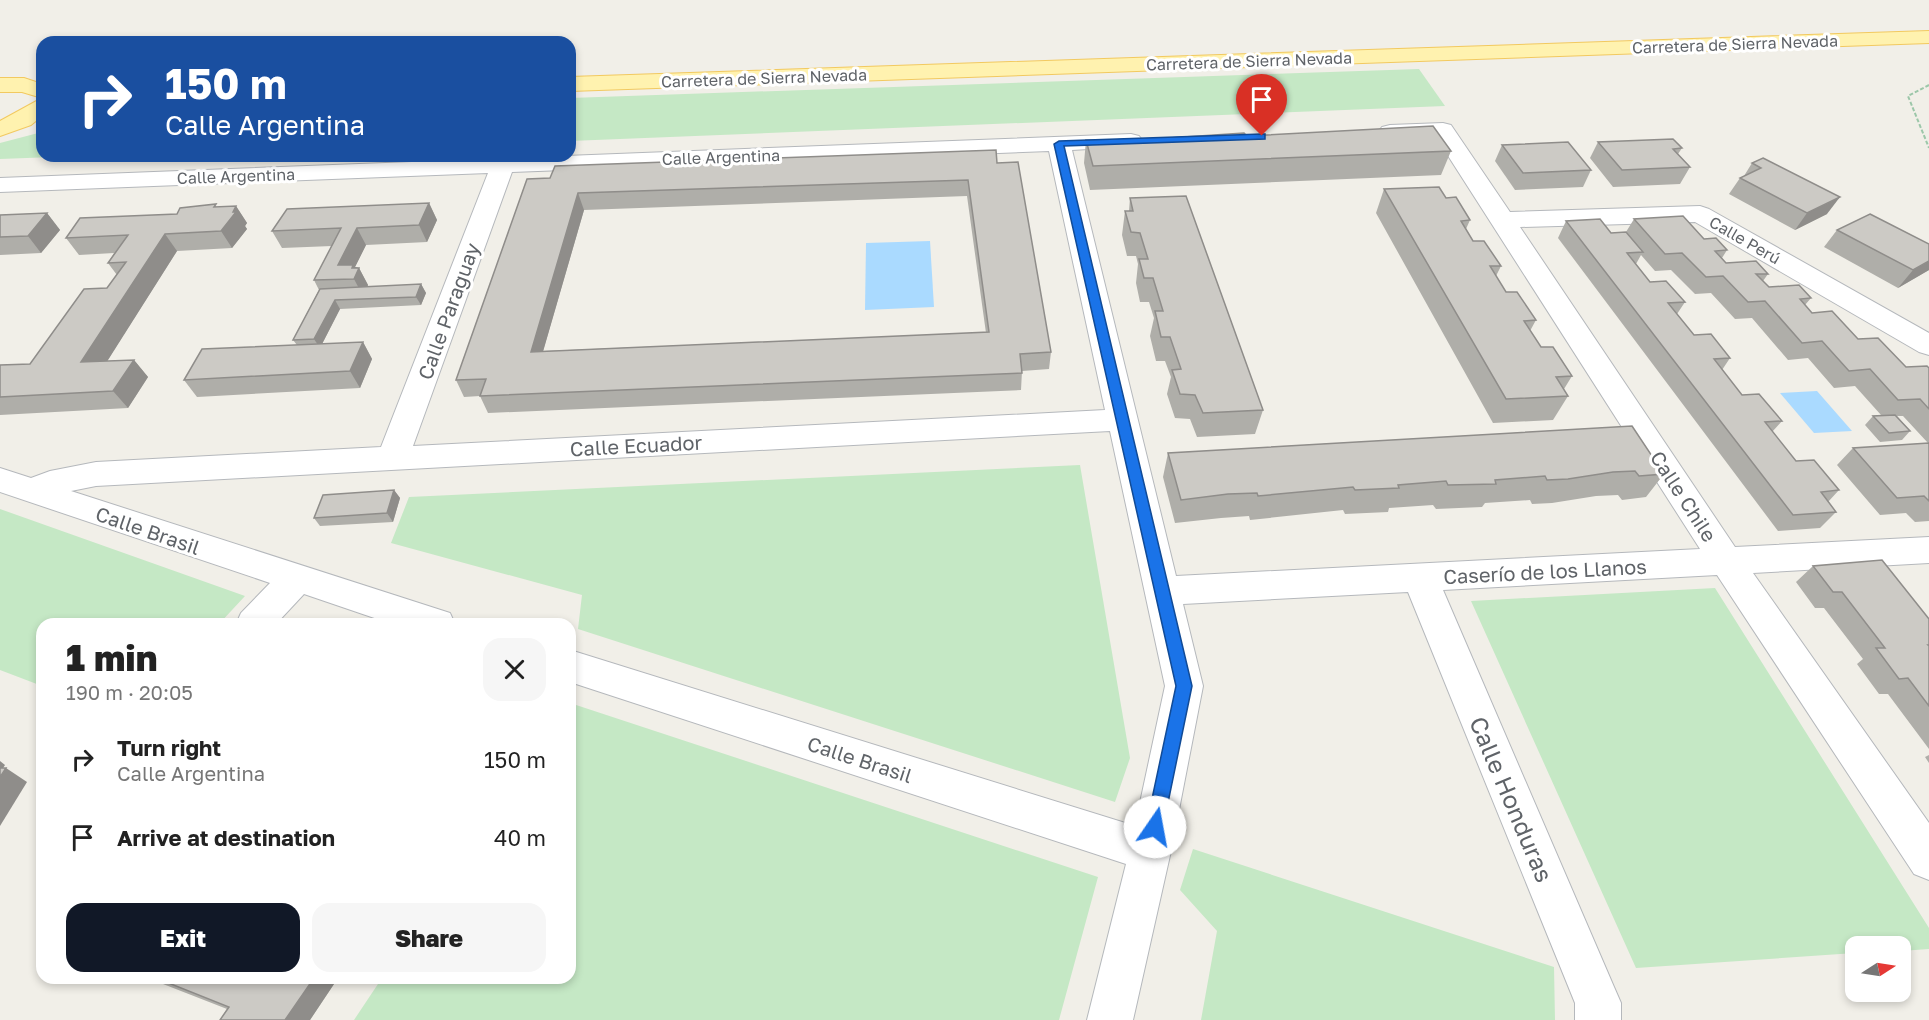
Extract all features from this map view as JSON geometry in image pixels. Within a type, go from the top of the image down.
[{"type":"main road","name":"Carretera de Sierra Nevada","points":[[576,84],[1929,37]]},
{"type":"main road","points":[[0,86],[24,85],[36,89]]},
{"type":"main road","points":[[0,129],[32,119]]},
{"type":"street","name":"Calle Chile","points":[[1373,132],[1443,130],[1726,561],[1929,859]]},
{"type":"street","name":"Calle Argentina","points":[[0,185],[1152,140]]},
{"type":"street","points":[[1059,144],[1184,686],[1150,851],[1110,1020]]},
{"type":"street","name":"Calle Paraguay","points":[[393,458],[503,165]]},
{"type":"street","name":"Calle Perú","points":[[1504,220],[1700,214],[1929,345]]},
{"type":"street","name":"Calle Ecuador","points":[[33,491],[50,483],[96,474],[151,470],[1121,420]]},
{"type":"street","name":"Calle Ecuador","points":[[77,506],[104,483],[151,470]]},
{"type":"street","name":"Calle Brasil","points":[[0,480],[418,618]]},
{"type":"street","name":"Caserío de los Llanos","points":[[1161,591],[1929,549]]},
{"type":"street","name":"Calle Honduras","points":[[1420,578],[1598,1003],[1598,1020]]},
{"type":"street","points":[[260,618],[296,579]]},
{"type":"street","name":"Calle Brasil","points":[[576,668],[1150,851]]},
{"type":"path","points":[[1929,85],[1908,96],[1929,148]]},
{"type":"green space","points":[[1419,69],[1445,106],[576,141],[576,98]]},
{"type":"green space","points":[[36,134],[36,158],[0,159],[0,143]]},
{"type":"green space","points":[[1080,465],[1130,758],[1115,802],[578,629],[582,595],[391,543],[409,497]]},
{"type":"green space","points":[[0,509],[245,596],[225,618],[36,618],[36,684],[0,670]]},
{"type":"green space","points":[[1715,588],[1929,928],[1929,949],[1911,950],[1911,936],[1845,936],[1845,954],[1636,968],[1471,601]]},
{"type":"green space","points":[[576,705],[1098,877],[1059,1020],[354,1020],[378,984],[576,984]]},
{"type":"green space","points":[[1193,849],[1554,967],[1555,1020],[1201,1020],[1217,931],[1180,890]]},
{"type":"water","points":[[930,241],[934,307],[865,310],[866,243]]},
{"type":"water","points":[[1817,391],[1852,431],[1814,433],[1780,393]]},
{"type":"building","points":[[1433,126],[1451,151],[1093,166],[1086,140],[1123,141],[1244,133],[1247,136]]},
{"type":"building","points":[[1673,139],[1682,148],[1673,149],[1690,167],[1622,170],[1598,142]]},
{"type":"building","points":[[1568,142],[1591,170],[1523,173],[1502,145]]},
{"type":"building","points":[[996,150],[997,163],[1018,162],[1051,352],[1020,354],[1022,373],[480,396],[486,379],[456,380],[527,179],[550,178],[555,166]],"holes":[[[968,180],[989,332],[531,352],[578,193]]]},
{"type":"building","points":[[1763,158],[1840,197],[1807,213],[1740,178],[1761,168],[1752,163]]},
{"type":"building","points":[[1439,187],[1446,198],[1456,197],[1470,220],[1461,221],[1473,241],[1484,241],[1501,266],[1490,266],[1506,292],[1517,292],[1536,320],[1524,321],[1541,347],[1553,347],[1572,376],[1556,377],[1568,396],[1506,399],[1384,189]]},
{"type":"building","points":[[1186,196],[1263,410],[1203,413],[1195,395],[1180,394],[1172,370],[1181,369],[1170,337],[1161,337],[1155,311],[1163,311],[1153,278],[1144,278],[1139,259],[1148,259],[1140,233],[1131,232],[1125,211],[1133,211],[1130,198]]},
{"type":"building","points":[[429,203],[419,225],[357,228],[338,265],[353,265],[352,268],[359,268],[354,279],[314,280],[341,228],[272,231],[287,209]]},
{"type":"building","points":[[216,204],[214,207],[236,206],[233,212],[236,212],[221,231],[165,234],[81,362],[134,360],[113,391],[0,397],[0,365],[30,364],[84,289],[107,288],[126,262],[108,263],[128,235],[66,238],[80,218],[177,214],[180,208]]},
{"type":"building","points":[[47,213],[28,236],[0,237],[0,215]]},
{"type":"building","points":[[1870,214],[1929,244],[1929,261],[1913,270],[1837,230]]},
{"type":"building","points":[[1683,216],[1704,239],[1716,238],[1727,250],[1715,251],[1726,263],[1756,261],[1768,274],[1756,274],[1769,287],[1799,285],[1811,298],[1800,299],[1812,313],[1832,311],[1858,339],[1878,338],[1906,367],[1927,366],[1929,368],[1929,409],[1920,399],[1898,400],[1870,369],[1849,371],[1822,341],[1802,343],[1765,301],[1748,302],[1723,276],[1706,277],[1682,253],[1665,254],[1634,219]]},
{"type":"building","points":[[1600,219],[1611,233],[1626,232],[1643,252],[1627,253],[1650,282],[1666,281],[1685,302],[1668,303],[1694,335],[1711,334],[1730,358],[1714,359],[1742,395],[1759,394],[1782,421],[1765,422],[1796,461],[1814,460],[1839,490],[1821,492],[1836,512],[1793,515],[1566,221]]},
{"type":"building","points":[[421,284],[416,297],[335,300],[314,339],[293,340],[320,289]]},
{"type":"building","points":[[363,342],[350,371],[184,380],[202,349]]},
{"type":"building","points":[[1895,415],[1910,431],[1889,433],[1873,416]]},
{"type":"building","points":[[1632,426],[1664,474],[1639,476],[1635,471],[1613,472],[1568,479],[1547,480],[1545,476],[1495,480],[1496,484],[1448,485],[1446,481],[1398,485],[1399,488],[1355,490],[1353,487],[1258,496],[1257,493],[1228,494],[1181,500],[1168,453]]},
{"type":"building","points":[[1929,443],[1929,501],[1924,496],[1897,498],[1853,448]]},
{"type":"building","points":[[394,490],[387,513],[314,518],[323,495]]},
{"type":"building","points":[[1882,560],[1929,619],[1929,706],[1908,678],[1899,679],[1876,648],[1885,648],[1842,592],[1833,592],[1813,566]]},
{"type":"building","points":[[0,768],[6,768],[0,777]]},
{"type":"building","points":[[171,984],[310,984],[285,1020],[220,1020],[229,1007]]},
{"type":"route","points":[[1155,827],[1184,686],[1059,144],[1262,136]]}]
